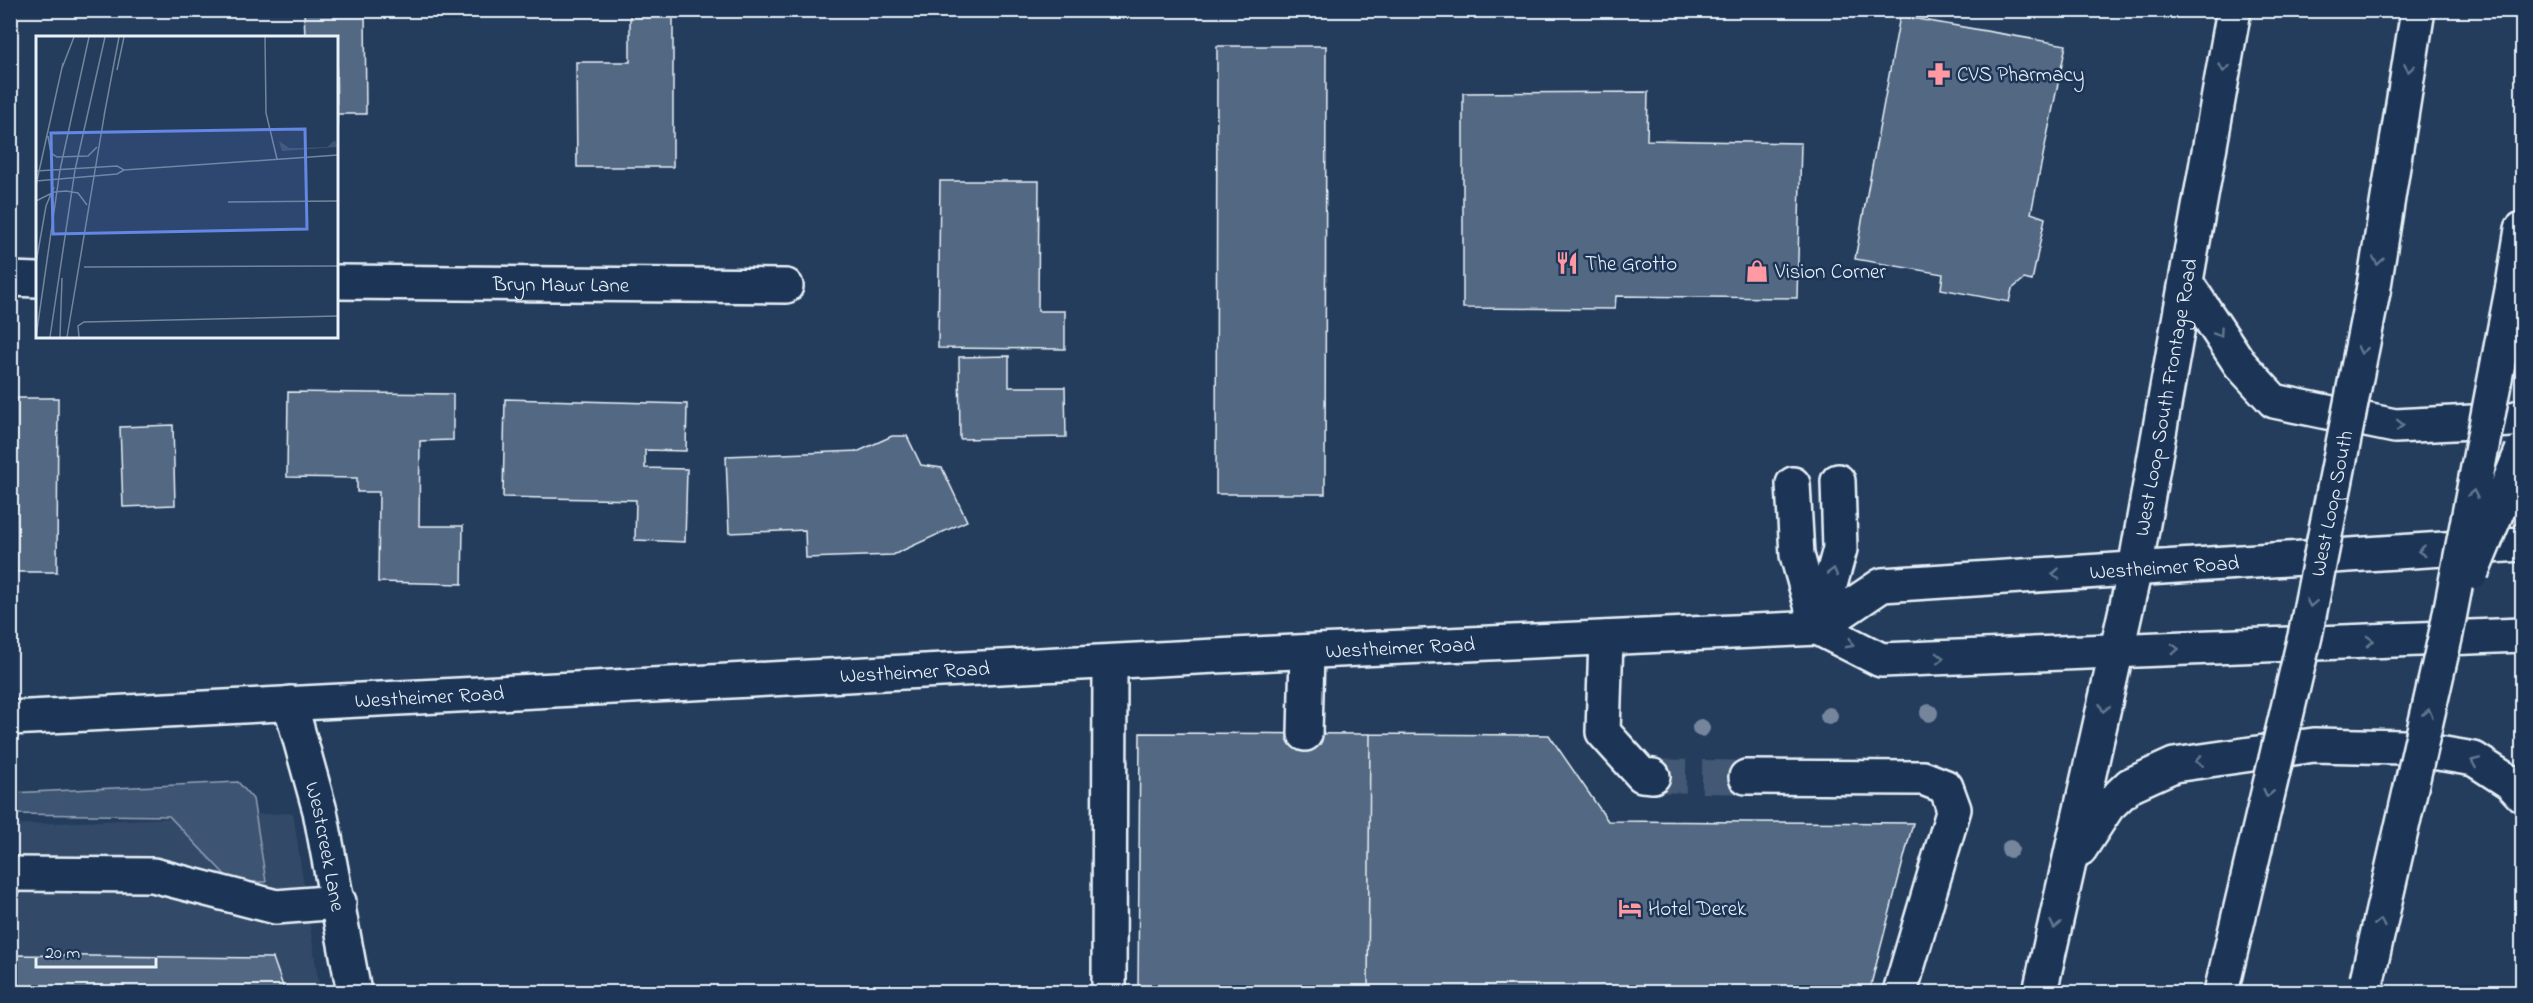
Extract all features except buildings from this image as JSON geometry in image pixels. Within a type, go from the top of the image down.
[{"type":"main road","name":"West Loop South Frontage Road","points":[[2040,993],[2135,569],[2234,10]]},
{"type":"main road","name":"West Loop South","points":[[2221,993],[2305,636],[2373,292],[2418,10]]},
{"type":"main road","points":[[2365,986],[2446,634],[2523,229]]},
{"type":"main road","points":[[10,279],[36,279]]},
{"type":"main road","name":"Bryn Mawr Lane","points":[[338,282],[786,286]]},
{"type":"main road","points":[[2187,284],[2240,364],[2274,401],[2395,426],[2511,420],[2523,416]]},
{"type":"main road","points":[[2446,634],[2523,451]]},
{"type":"main road","points":[[1818,628],[1840,549],[1838,481]]},
{"type":"main road","points":[[1793,484],[1797,555],[1818,628]]},
{"type":"main road","name":"Westheimer Road","points":[[1818,628],[1882,585],[2523,544]]},
{"type":"main road","name":"Westheimer Road","points":[[10,718],[1818,628],[1881,660],[2523,634]]},
{"type":"main road","points":[[1606,638],[1604,732],[1642,775],[1653,776]]},
{"type":"main road","points":[[1305,734],[1307,652]]},
{"type":"main road","points":[[1109,993],[1110,662]]},
{"type":"main road","name":"Westcreek Lane","points":[[290,703],[320,811],[339,902],[354,993]]},
{"type":"main road","points":[[2068,868],[2108,806],[2130,785],[2174,765],[2314,745],[2403,747],[2474,759],[2511,783],[2523,795]]},
{"type":"main road","points":[[1746,777],[1923,778],[1946,787],[1954,809],[1900,993]]},
{"type":"main road","points":[[10,874],[153,874],[276,907],[339,902]]},
{"type":"shaded area","points":[[238,782],[253,799],[266,882],[232,882],[169,816],[11,814],[11,793]]},
{"type":"shaded area","points":[[293,813],[320,992],[11,992],[10,825]]},
{"type":"tunnel","points":[[1653,776],[1746,777]]},
{"type":"place","name":"CVS Pharmacy","points":[[1939,74]]},
{"type":"place","name":"The Grotto","points":[[1567,263]]},
{"type":"place","name":"Vision Corner","points":[[1757,271]]},
{"type":"place","name":"Hotel Derek","points":[[1630,908]]}]
